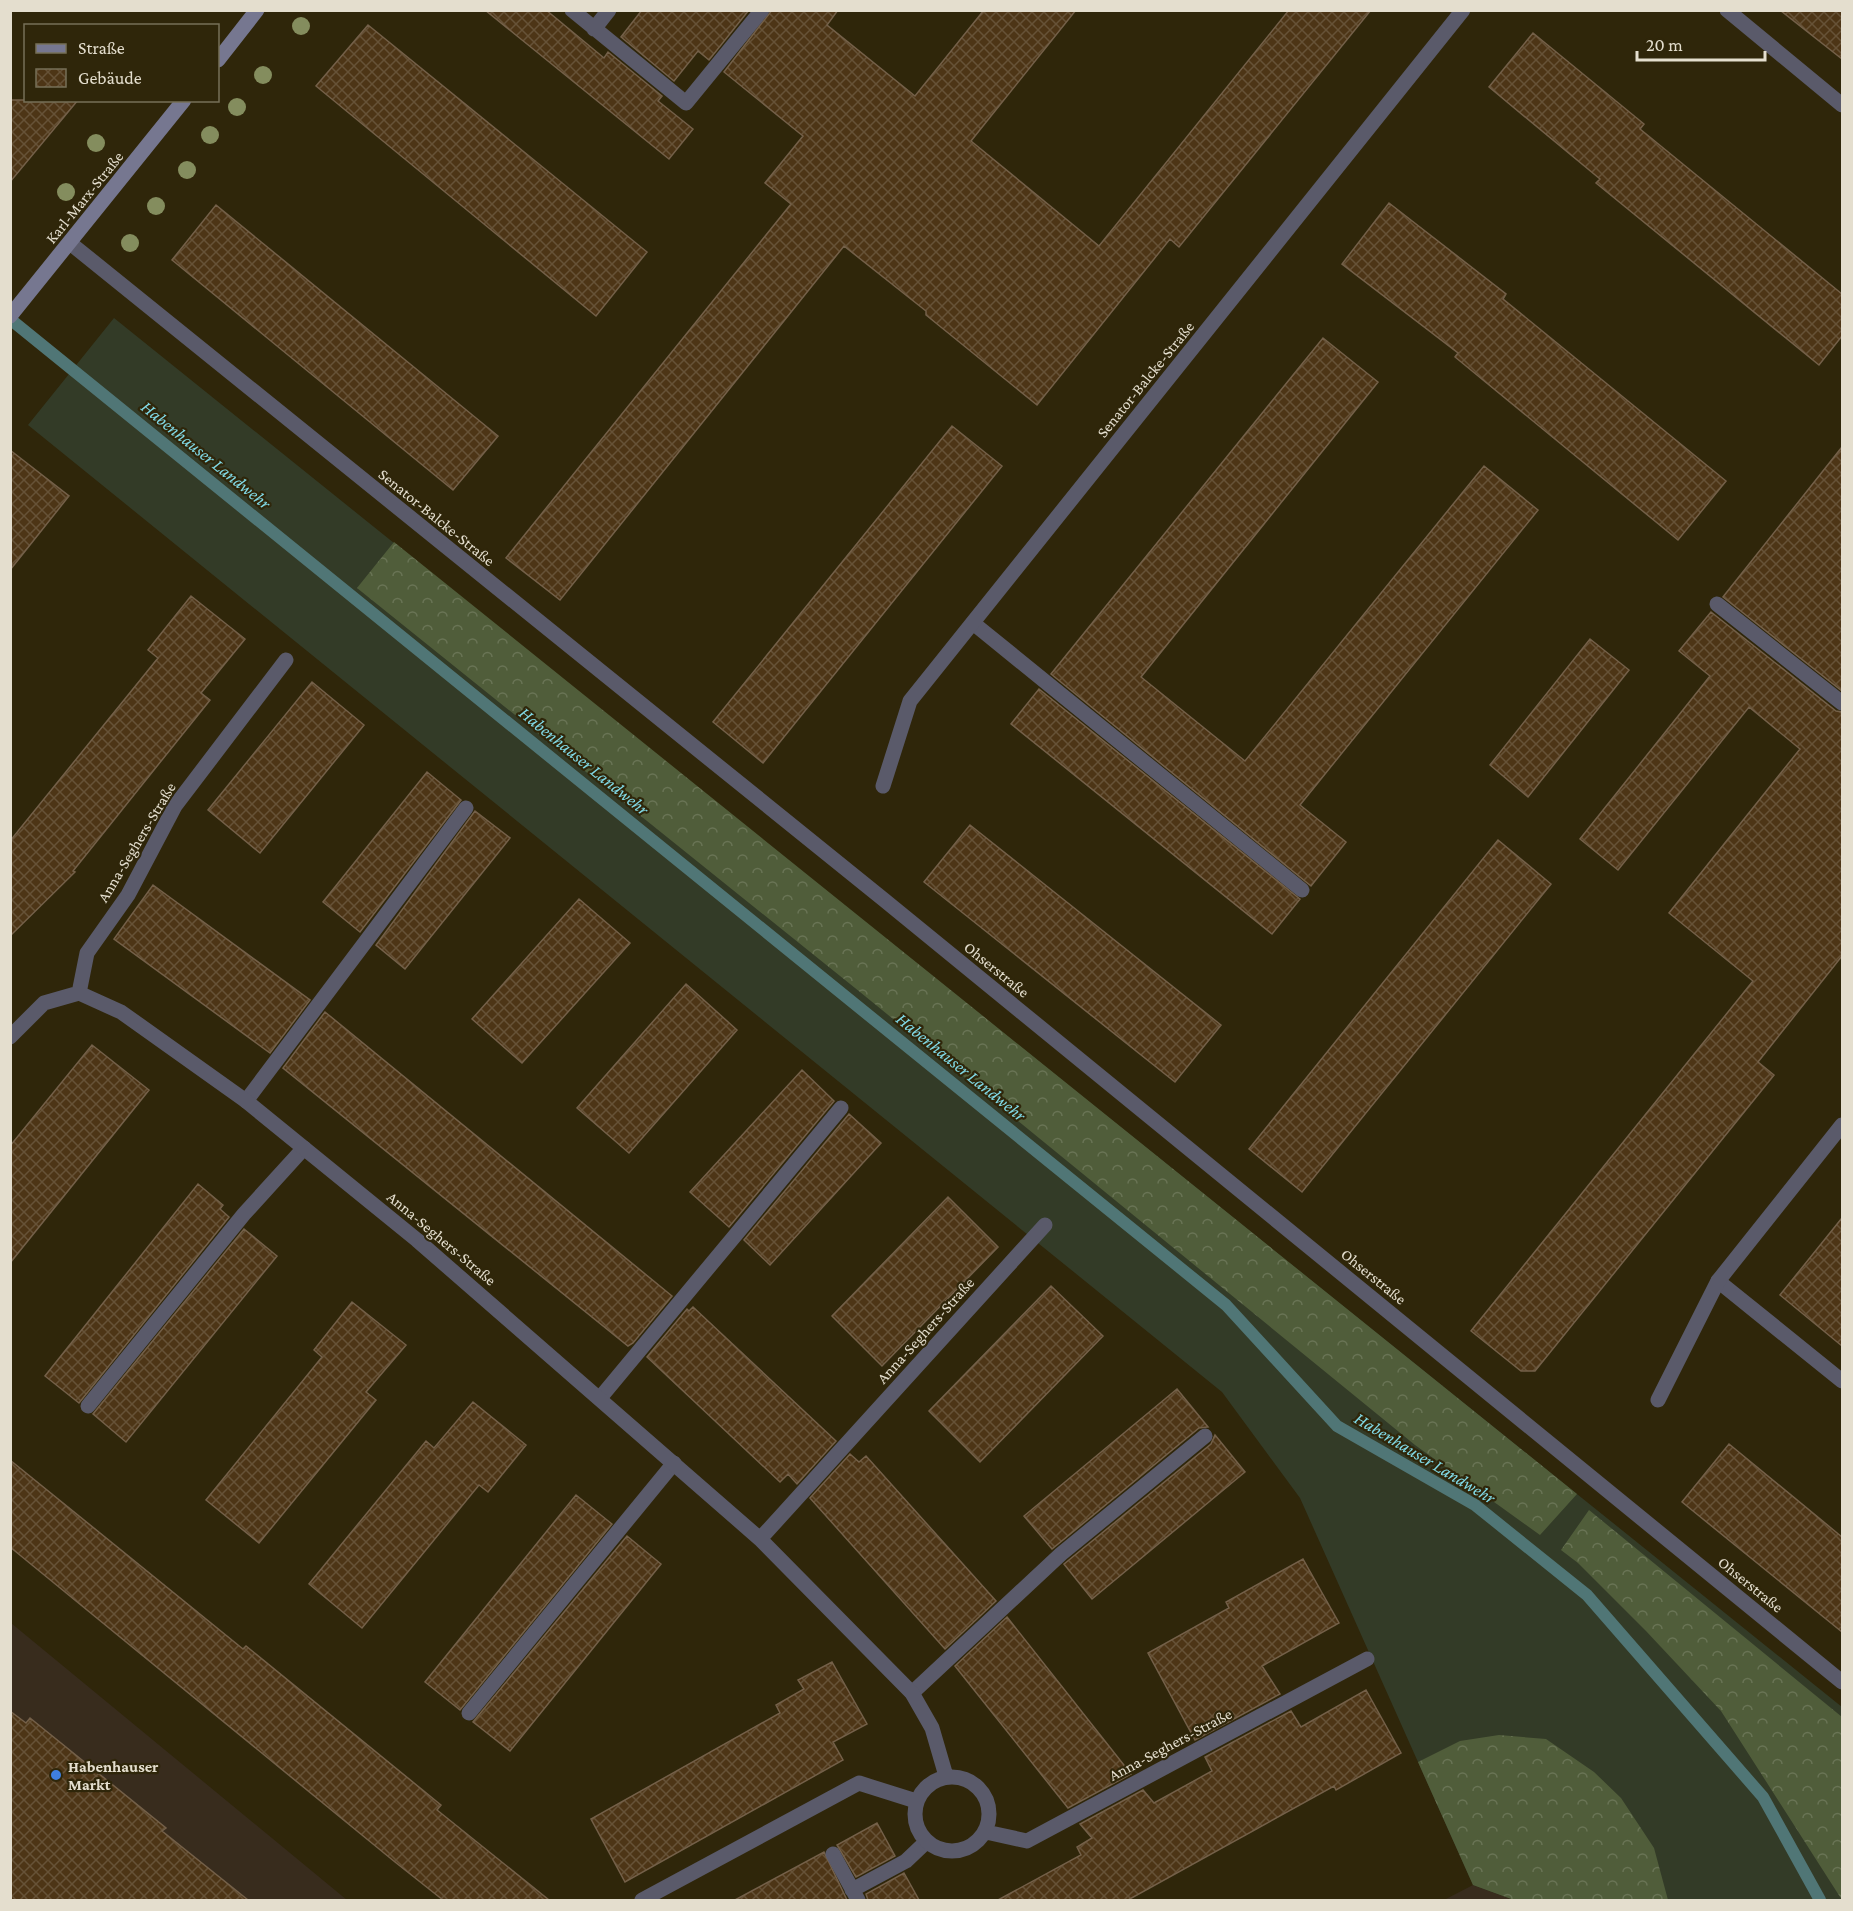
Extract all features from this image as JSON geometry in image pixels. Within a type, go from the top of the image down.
[{"type":"street","points":[[219,59],[257,10]]},
{"type":"street","points":[[572,10],[686,103],[762,10]]},
{"type":"street","points":[[594,28],[609,10]]},
{"type":"street","name":"Senator-Balcke-Straße","points":[[883,786],[910,701],[1463,10]]},
{"type":"street","points":[[1727,10],[1842,105]]},
{"type":"street","name":"Karl-Marx-Straße","points":[[10,316],[182,102]]},
{"type":"street","name":"Senator-Balcke-Straße","points":[[70,243],[883,899]]},
{"type":"street","points":[[1718,604],[1842,704]]},
{"type":"street","points":[[973,622],[1302,890]]},
{"type":"street","name":"Anna-Seghers-Straße","points":[[286,660],[175,806],[128,895],[87,953],[79,993],[121,1012],[246,1101],[417,1240],[760,1539],[912,1693],[932,1728],[946,1776]]},
{"type":"street","points":[[246,1101],[466,808]]},
{"type":"street","name":"Ohserstraße","points":[[883,899],[1842,1682]]},
{"type":"street","points":[[10,1037],[44,1003],[79,993]]},
{"type":"street","points":[[600,1398],[841,1108]]},
{"type":"street","points":[[1658,1400],[1718,1281],[1842,1125]]},
{"type":"street","points":[[88,1406],[244,1214],[304,1148]]},
{"type":"street","name":"Anna-Seghers-Straße","points":[[760,1539],[1044,1225]]},
{"type":"street","points":[[1718,1281],[1842,1381]]},
{"type":"street","points":[[912,1693],[1061,1554],[1205,1436]]},
{"type":"street","points":[[469,1713],[674,1463]]},
{"type":"street","name":"Anna-Seghers-Straße","points":[[986,1832],[1027,1841],[1367,1659]]},
{"type":"street","points":[[946,1776],[967,1778],[983,1792],[990,1811],[986,1832],[975,1845],[959,1852],[942,1850],[926,1842],[915,1823],[916,1801],[928,1784],[946,1776]]},
{"type":"street","points":[[642,1900],[859,1783],[916,1801]]},
{"type":"street","points":[[833,1854],[855,1895],[906,1861],[926,1842]]},
{"type":"shaded area","points":[[11,1623],[347,1900],[11,1900]]},
{"type":"shaded area","points":[[1473,1885],[1514,1900],[1444,1900]]},
{"type":"green space","points":[[114,318],[1842,1707],[1842,1900],[1514,1900],[1473,1885],[1300,1498],[1222,1392],[28,425]]},
{"type":"green space","points":[[394,542],[1577,1494],[1540,1535],[1415,1445],[860,992],[357,588]]},
{"type":"green space","points":[[1589,1510],[1842,1717],[1842,1900],[1721,1711],[1646,1631],[1578,1563],[1561,1550]]},
{"type":"green space","points":[[1499,1735],[1546,1739],[1594,1772],[1621,1798],[1654,1848],[1668,1900],[1514,1900],[1473,1885],[1418,1762],[1460,1741]]},
{"type":"building","points":[[485,10],[546,10],[604,58],[608,52],[662,96],[658,101],[693,129],[669,159]]},
{"type":"building","points":[[642,10],[749,10],[709,60],[698,51],[674,81],[621,37]]},
{"type":"building","points":[[772,10],[838,10],[827,25],[915,96],[984,10],[1076,10],[971,141],[1099,246],[1289,10],[1371,10],[1179,247],[1170,239],[1037,405],[926,315],[926,311],[844,246],[560,600],[506,558],[791,204],[765,183],[803,136],[724,72]]},
{"type":"building","points":[[1780,10],[1842,10],[1842,59]]},
{"type":"building","points":[[368,25],[647,252],[596,316],[316,86]]},
{"type":"building","points":[[1533,33],[1644,124],[1640,129],[1842,294],[1842,336],[1819,365],[1596,183],[1600,179],[1489,87]]},
{"type":"building","points":[[10,100],[76,102],[10,182]]},
{"type":"building","points":[[1389,203],[1506,294],[1503,299],[1726,481],[1678,540],[1455,357],[1458,353],[1342,264]]},
{"type":"building","points":[[216,205],[498,436],[453,490],[172,260]]},
{"type":"building","points":[[1323,338],[1378,382],[1141,677],[1245,761],[1484,466],[1538,510],[1300,805],[1346,842],[1311,886],[1051,674]]},
{"type":"building","points":[[952,426],[1002,466],[763,763],[713,722]]},
{"type":"building","points":[[1842,447],[1842,691],[1723,597]]},
{"type":"building","points":[[10,450],[69,496],[10,570]]},
{"type":"building","points":[[191,596],[245,639],[201,693],[210,700],[73,871],[75,872],[10,936],[10,841],[158,658],[148,650]]},
{"type":"building","points":[[1711,612],[1836,711],[1842,712],[1842,956],[1758,1062],[1774,1075],[1535,1371],[1521,1371],[1471,1331],[1753,981],[1669,913],[1800,749],[1749,707],[1618,870],[1580,839],[1710,676],[1679,651]]},
{"type":"building","points":[[1590,639],[1629,670],[1528,797],[1490,765]]},
{"type":"building","points":[[312,682],[364,725],[260,853],[208,810]]},
{"type":"building","points":[[1039,689],[1300,899],[1272,934],[1011,724]]},
{"type":"building","points":[[427,772],[461,800],[360,932],[323,902]]},
{"type":"building","points":[[475,811],[510,838],[405,969],[376,945]]},
{"type":"building","points":[[970,825],[1221,1025],[1175,1082],[924,882]]},
{"type":"building","points":[[1498,840],[1551,884],[1302,1192],[1249,1149]]},
{"type":"building","points":[[153,885],[310,1000],[270,1053],[114,939]]},
{"type":"building","points":[[579,899],[630,943],[522,1063],[472,1019]]},
{"type":"building","points":[[686,984],[737,1030],[629,1153],[577,1108]]},
{"type":"building","points":[[325,1012],[672,1296],[633,1343],[628,1346],[283,1068]]},
{"type":"building","points":[[92,1045],[149,1090],[10,1263],[10,1146]]},
{"type":"building","points":[[802,1070],[834,1101],[729,1227],[690,1192]]},
{"type":"building","points":[[849,1114],[881,1143],[770,1265],[744,1240]]},
{"type":"building","points":[[198,1184],[223,1205],[220,1209],[229,1217],[79,1403],[45,1376]]},
{"type":"building","points":[[948,1197],[998,1247],[882,1366],[832,1316]]},
{"type":"building","points":[[1842,1218],[1842,1346],[1780,1295]]},
{"type":"building","points":[[244,1229],[277,1256],[126,1442],[93,1414]]},
{"type":"building","points":[[1051,1286],[1103,1336],[980,1462],[929,1411]]},
{"type":"building","points":[[352,1302],[406,1345],[366,1392],[376,1400],[259,1543],[206,1500],[322,1357],[314,1350]]},
{"type":"building","points":[[693,1307],[836,1441],[797,1484],[788,1474],[780,1482],[647,1357],[687,1309],[689,1311]]},
{"type":"building","points":[[1177,1389],[1208,1427],[1199,1428],[1052,1549],[1024,1516]]},
{"type":"building","points":[[473,1402],[526,1445],[488,1492],[479,1485],[362,1628],[309,1584],[426,1441],[434,1448]]},
{"type":"building","points":[[1215,1435],[1245,1472],[1092,1599],[1064,1564],[1211,1444]]},
{"type":"building","points":[[1729,1444],[1842,1537],[1842,1632],[1682,1502]]},
{"type":"building","points":[[850,1454],[859,1462],[866,1456],[996,1601],[945,1649],[810,1498]]},
{"type":"building","points":[[10,1460],[243,1649],[246,1646],[441,1805],[437,1810],[549,1900],[443,1900],[395,1862],[10,1547]]},
{"type":"building","points":[[576,1495],[612,1524],[460,1710],[425,1682]]},
{"type":"building","points":[[627,1536],[661,1564],[510,1751],[473,1722]]},
{"type":"building","points":[[1303,1559],[1339,1623],[1262,1666],[1280,1694],[1195,1740],[1148,1653],[1229,1608],[1226,1602]]},
{"type":"building","points":[[1007,1617],[1131,1774],[1068,1808],[955,1666]]},
{"type":"building","points":[[832,1662],[867,1724],[833,1742],[843,1760],[625,1882],[591,1819],[780,1713],[776,1705],[804,1689],[798,1680]]},
{"type":"building","points":[[1366,1690],[1401,1753],[1336,1790],[1334,1786],[1128,1900],[998,1900],[1081,1855],[1077,1847],[1092,1838],[1080,1824],[1143,1790],[1154,1803],[1212,1771],[1205,1757],[1291,1711],[1301,1727]]},
{"type":"building","name":"Habenhauser Markt","points":[[10,1711],[26,1723],[30,1718],[166,1828],[162,1831],[248,1900],[10,1900]]},
{"type":"building","points":[[877,1823],[895,1856],[856,1877],[837,1845]]},
{"type":"building","points":[[824,1852],[847,1900],[735,1900]]},
{"type":"building","points":[[904,1873],[919,1900],[868,1900],[866,1894]]},
{"type":"waterway","name":"Habenhauser Landwehr","points":[[10,319],[1226,1305],[1337,1426],[1475,1505],[1587,1595],[1763,1797],[1820,1900]]},
{"type":"place","name":"Habenhauser Markt","points":[[56,1775]]}]
